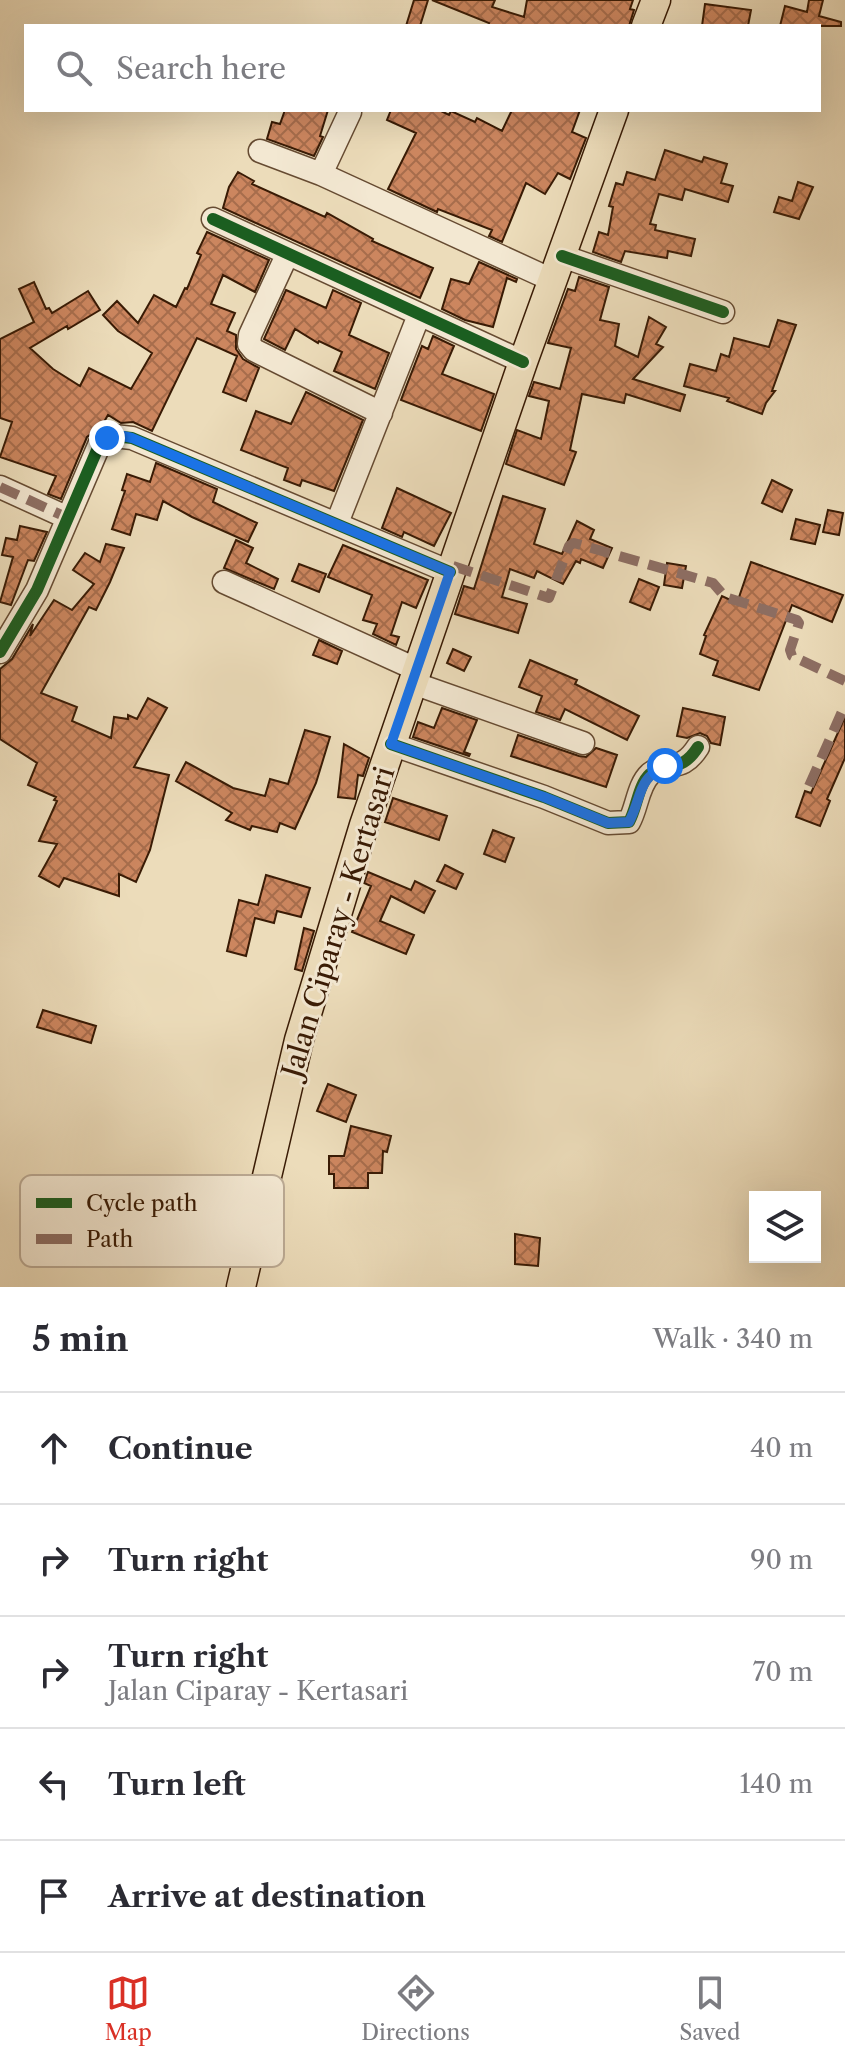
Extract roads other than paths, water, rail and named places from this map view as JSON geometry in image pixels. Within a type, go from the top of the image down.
[{"type":"main road","points":[[647,24],[656,0]]},
{"type":"main road","name":"Jalan Ciparay - Kertasari","points":[[267,1175],[299,1040],[391,744],[613,112]]},
{"type":"main road","name":"Jalan Ciparay - Kertasari","points":[[241,1287],[246,1267]]},
{"type":"street","points":[[321,174],[350,112]]},
{"type":"street","points":[[260,151],[557,268],[723,312]]},
{"type":"street","points":[[213,219],[523,362]]},
{"type":"street","points":[[287,255],[250,335],[249,344],[254,350],[381,413]]},
{"type":"street","points":[[337,523],[419,315]]},
{"type":"street","points":[[0,652],[37,590],[100,443],[114,436],[123,436],[450,572]]},
{"type":"street","points":[[0,487],[66,517]]},
{"type":"street","points":[[224,582],[415,676],[583,743]]},
{"type":"street","points":[[391,744],[544,797],[608,823],[621,824],[629,822],[644,782],[651,773],[665,766],[689,761],[698,747]]}]
